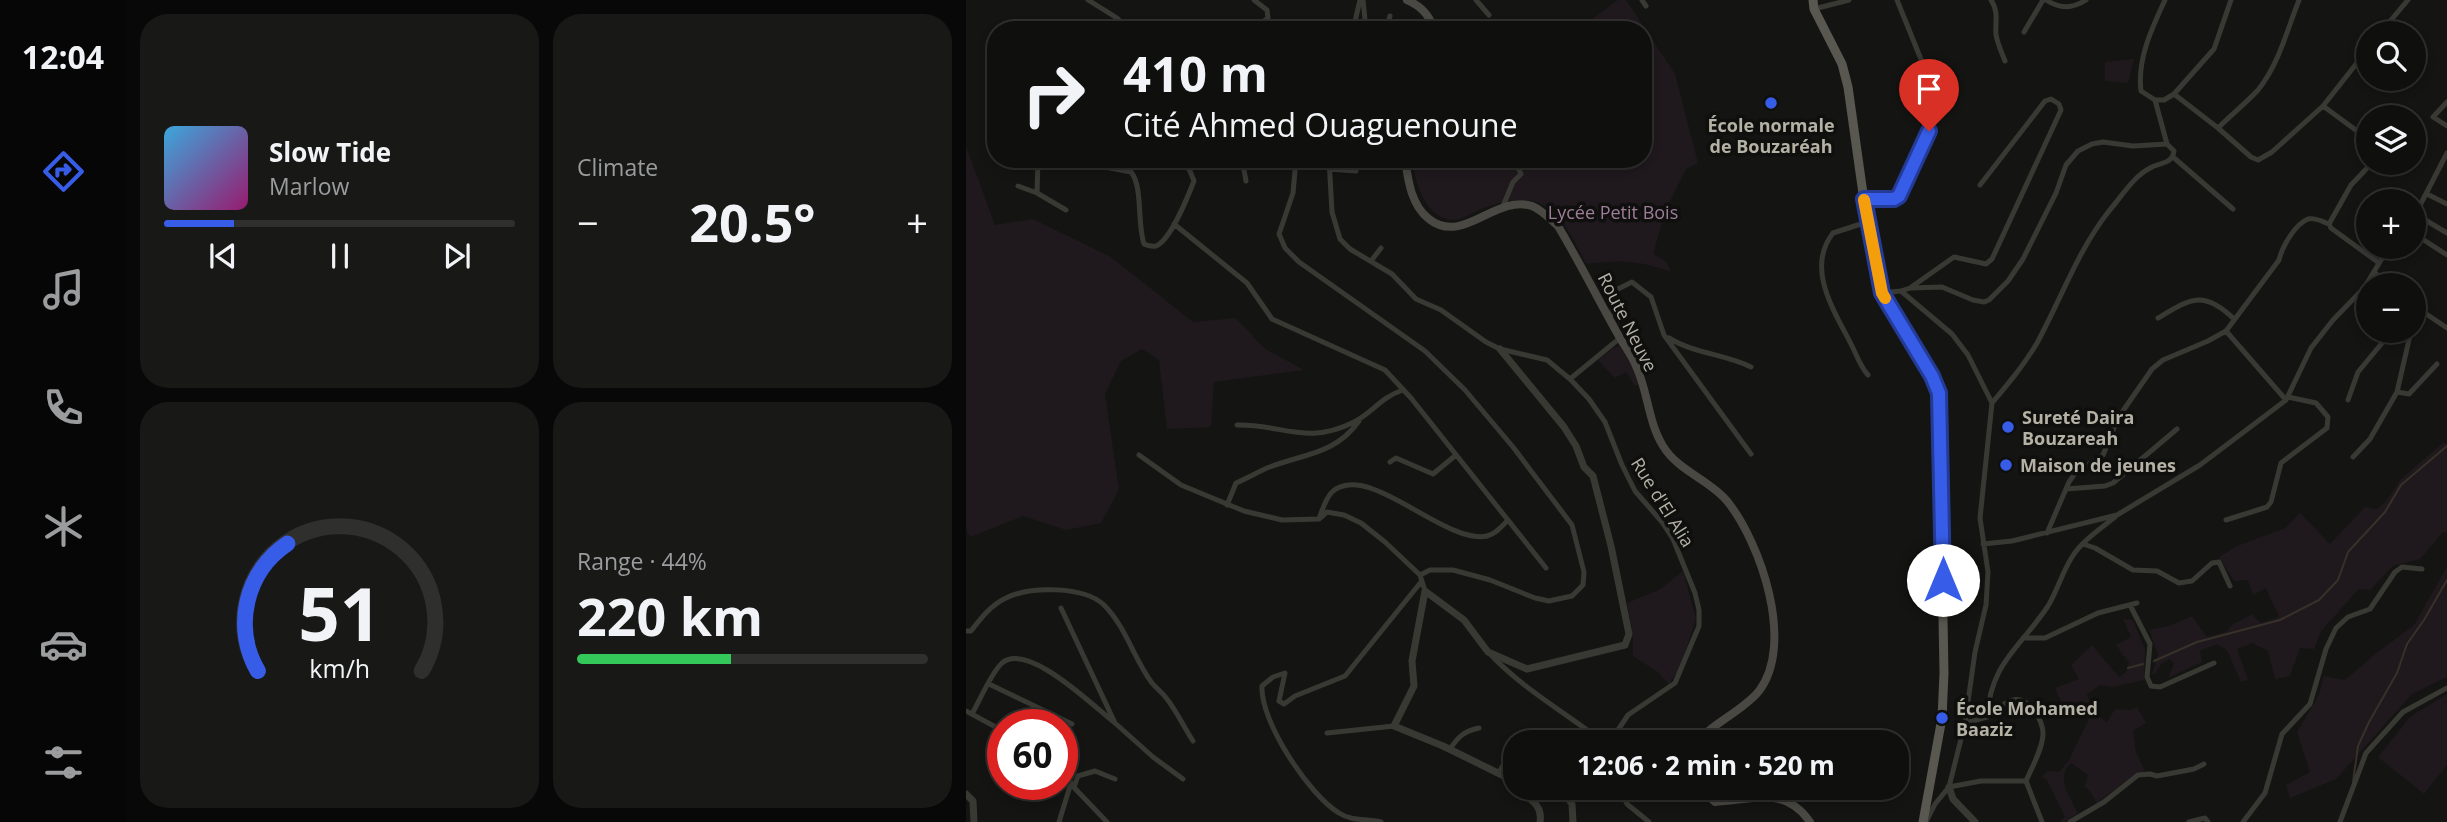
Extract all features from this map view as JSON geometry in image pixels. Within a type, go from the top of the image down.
[{"type":"main road","points":[[1407,0],[1422,8],[1431,21]]},
{"type":"main road","points":[[1814,4],[1842,64],[1848,87],[1867,222],[1882,293],[1932,376],[1939,393],[1943,695],[1942,718],[1924,822]]},
{"type":"main road","points":[[1407,168],[1416,203],[1434,223],[1447,228],[1458,227],[1503,206]]},
{"type":"main road","name":"Route Neuve","points":[[1503,206],[1531,206],[1544,213],[1558,226],[1636,365],[1663,447],[1674,460],[1726,499],[1744,526],[1767,585],[1773,617],[1770,670],[1759,691],[1712,730]]},
{"type":"main road","points":[[1712,800],[1715,803],[1742,800]]},
{"type":"main road","points":[[1787,800],[1803,812],[1810,822]]},
{"type":"street","points":[[1079,0],[1090,2],[1119,21]]},
{"type":"street","points":[[1254,0],[1266,10],[1268,18],[1264,21]]},
{"type":"street","points":[[1356,21],[1362,0]]},
{"type":"street","points":[[1362,0],[1365,21]]},
{"type":"street","points":[[1476,0],[1489,15]]},
{"type":"street","points":[[1814,4],[1849,0]]},
{"type":"street","points":[[1864,199],[1894,199],[1899,196],[1934,114],[1936,100],[1933,89],[1896,0]]},
{"type":"street","points":[[1991,0],[1997,17],[1996,32],[2005,61]]},
{"type":"street","points":[[2024,32],[2045,0],[2064,8],[2086,0]]},
{"type":"street","points":[[2165,0],[2149,34],[2140,77],[2141,91],[2155,100],[2164,100],[2174,94],[2214,49],[2231,0]]},
{"type":"street","points":[[2218,128],[2257,91],[2266,78],[2276,61],[2299,0]]},
{"type":"street","points":[[2390,21],[2407,0]]},
{"type":"street","points":[[1389,21],[1390,16]]},
{"type":"street","points":[[2174,94],[2250,157],[2258,160],[2272,152],[2323,106],[2356,64]]},
{"type":"street","points":[[1910,288],[1954,257],[1986,264],[1992,259],[2061,110],[2059,104],[2051,99],[2045,100],[1980,185]]},
{"type":"street","points":[[1924,822],[1949,787],[1965,723],[1975,652],[1986,606],[1988,572],[1983,544],[1981,495],[1992,403],[2036,343],[2086,245],[2108,213],[2143,172],[2170,161],[2173,157],[2174,151],[2167,145],[2155,100]]},
{"type":"street","points":[[2447,102],[2433,117],[2447,126]]},
{"type":"street","points":[[2323,106],[2356,130]]},
{"type":"street","points":[[1882,293],[1910,288],[1942,287],[1972,300],[1989,300],[2008,281],[2023,259],[2056,193],[2066,165],[2078,151],[2104,142],[2133,146],[2167,145]]},
{"type":"street","points":[[2447,153],[2427,194],[2447,204]]},
{"type":"street","points":[[2173,157],[2233,209]]},
{"type":"street","points":[[1037,193],[1038,168]]},
{"type":"street","points":[[1111,168],[1131,172],[1135,177],[1138,188],[1139,231],[1144,244],[1153,247],[1160,244],[1174,223],[1194,181],[1188,168]]},
{"type":"street","points":[[1243,168],[1245,181]]},
{"type":"street","points":[[1295,168],[1293,193],[1279,234],[1285,248],[1312,272],[1425,351],[1465,390],[1513,447],[1572,525],[1584,572],[1583,585],[1572,596],[1549,601],[1454,570],[1430,570],[1420,579],[1345,676],[1295,696],[1284,704],[1279,701],[1285,673],[1273,677],[1262,686],[1270,721],[1280,744],[1326,803],[1354,820],[1381,822]]},
{"type":"street","points":[[1503,206],[1513,182],[1521,174],[1518,168]]},
{"type":"street","points":[[2435,173],[2447,168]]},
{"type":"street","points":[[1329,169],[1356,171]]},
{"type":"street","name":"Rue d'El Alia","points":[[1329,169],[1332,212],[1340,239],[1392,274],[1416,299],[1441,310],[1486,342],[1500,349],[1547,360],[1570,379],[1589,399],[1605,422],[1622,465],[1636,491],[1673,539],[1695,593],[1699,626],[1675,683],[1628,715],[1618,730]]},
{"type":"street","points":[[2329,224],[2351,184],[2360,175]]},
{"type":"street","points":[[1017,186],[1037,193],[1066,210]]},
{"type":"street","points":[[2047,533],[2076,472],[2102,455],[2119,418],[2151,369],[2163,359],[2227,331],[2279,260],[2282,249],[2301,224],[2315,218],[2329,224],[2379,263]]},
{"type":"street","points":[[1867,222],[1833,233],[1823,251],[1822,263],[1826,291],[1838,321],[1861,367],[1868,375]]},
{"type":"street","points":[[2426,222],[2447,233]]},
{"type":"street","points":[[1174,223],[1247,283],[1272,319],[1385,370],[1404,390],[1546,568]]},
{"type":"street","points":[[2426,241],[2447,255]]},
{"type":"street","points":[[1371,261],[1381,248]]},
{"type":"street","points":[[2375,273],[2382,259]]},
{"type":"street","points":[[1609,318],[1618,289],[1632,282],[1651,297],[1664,335],[1751,454]]},
{"type":"street","points":[[1901,291],[1952,334],[1968,355],[1992,403]]},
{"type":"street","points":[[1987,717],[1988,696],[1994,677],[2049,604],[2073,554],[2117,515],[2200,465],[2287,398],[2311,348],[2356,297]]},
{"type":"street","points":[[2158,318],[2193,299],[2205,299],[2214,302],[2234,319]]},
{"type":"street","points":[[2426,315],[2447,328]]},
{"type":"street","points":[[2226,520],[2267,506],[2271,502],[2281,463],[2327,428],[2328,417],[2316,403],[2287,398],[2227,331]]},
{"type":"street","points":[[1664,335],[1698,352],[1736,359],[1751,367]]},
{"type":"street","points":[[1570,379],[1620,338]]},
{"type":"street","points":[[2348,400],[2358,372],[2382,343]]},
{"type":"street","points":[[2353,457],[2370,439],[2397,392],[2408,343]]},
{"type":"street","points":[[1488,652],[1527,669],[1611,650],[1625,645],[1629,634],[1593,476],[1584,467],[1576,446],[1564,428],[1500,349]]},
{"type":"street","points":[[2397,392],[2409,394],[2437,364]]},
{"type":"street","points":[[1227,505],[1236,484],[1266,468],[1325,450],[1350,434],[1361,418],[1380,400],[1404,390]]},
{"type":"street","points":[[1237,425],[1313,434],[1336,429],[1361,418]]},
{"type":"street","points":[[2066,489],[2113,483],[2177,429]]},
{"type":"street","points":[[1139,455],[1181,485],[1227,505],[1282,520],[1319,519],[1327,512],[1344,514],[1361,523],[1385,542],[1420,579],[1425,591],[1464,620],[1488,652],[1513,678],[1588,730]]},
{"type":"street","points":[[1390,462],[1396,458],[1433,474],[1456,455]]},
{"type":"street","points":[[1319,519],[1328,498],[1335,490],[1357,484],[1441,524],[1479,536],[1488,536],[1508,520]]},
{"type":"street","points":[[1983,544],[2012,541],[2117,515]]},
{"type":"street","points":[[2083,544],[2133,570],[2157,570],[2179,583],[2192,581],[2212,563],[2219,562],[2230,586]]},
{"type":"street","points":[[2243,822],[2265,793],[2282,734],[2309,704],[2326,649],[2336,628],[2348,617],[2370,609],[2395,572],[2402,567],[2422,569]]},
{"type":"street","points":[[966,631],[971,631],[998,603],[1027,591],[1071,592],[1094,597],[1113,616],[1152,683],[1167,699],[1192,741]]},
{"type":"street","points":[[1394,726],[1414,686],[1412,661],[1425,591]]},
{"type":"street","points":[[2023,638],[2045,638],[2098,612],[2137,603]]},
{"type":"street","points":[[2130,605],[2150,644],[2147,671],[2151,686],[2160,687],[2214,663]]},
{"type":"street","points":[[1061,608],[1115,723]]},
{"type":"street","points":[[987,723],[969,713],[1003,663],[1015,657],[1025,659],[1061,680],[1183,779]]},
{"type":"street","points":[[989,684],[1038,709]]},
{"type":"street","points":[[2340,822],[2366,753],[2403,712],[2447,688]]},
{"type":"street","points":[[1965,723],[1987,717],[2009,701],[2015,700],[2029,706],[2039,717],[2042,740],[2026,781],[2042,822]]},
{"type":"street","points":[[1327,733],[1394,726],[1450,749],[1503,776]]},
{"type":"street","points":[[1450,749],[1459,736],[1479,729]]},
{"type":"street","points":[[2070,822],[2104,802],[2138,775],[2157,776],[2194,769],[2204,764]]},
{"type":"street","points":[[1078,776],[1095,771],[1115,779]]},
{"type":"street","points":[[1949,787],[1981,781],[2026,781]]},
{"type":"street","points":[[1949,787],[1953,799],[1975,822]]},
{"type":"street","points":[[1078,791],[1107,822]]},
{"type":"street","points":[[966,794],[973,801],[974,822]]},
{"type":"street","points":[[1059,822],[1067,800]]},
{"type":"street","points":[[1532,800],[1538,805],[1541,813],[1540,822]]},
{"type":"street","points":[[1569,800],[1572,804],[1573,822]]},
{"type":"street","points":[[1625,800],[1648,822]]},
{"type":"street","points":[[2189,822],[2205,818],[2208,822]]},
{"type":"green space","name":"Lycée Petit Bois","points":[[1618,0],[1626,0],[1640,21],[1589,21]]},
{"type":"green space","name":"Lycée Petit Bois","points":[[1652,39],[1675,74],[1698,163],[1686,169],[1666,209],[1653,254],[1666,261],[1671,272],[1629,262],[1586,264],[1560,219],[1554,212],[1538,203],[1510,201],[1456,220],[1444,218],[1429,207],[1414,168],[1652,168]]},
{"type":"green space","points":[[2134,59],[2128,83],[2105,81],[2105,62]]},
{"type":"green space","points":[[966,146],[995,225],[1033,219],[1111,257],[1193,322],[1236,318],[1264,348],[1304,370],[1214,382],[1211,427],[1167,429],[1159,360],[1142,349],[1121,361],[1105,394],[1119,490],[1101,523],[1066,530],[1023,516],[970,537],[966,528]]},
{"type":"green space","points":[[1619,346],[1640,384],[1635,386],[1626,372],[1615,378],[1598,360]]},
{"type":"green space","points":[[2444,442],[2447,444],[2447,533],[2443,532],[2420,559],[2393,566],[2370,590],[2359,589],[2321,631],[2314,649],[2300,648],[2290,676],[2275,679],[2268,651],[2253,643],[2237,649],[2248,680],[2241,682],[2227,650],[2217,644],[2200,651],[2202,662],[2168,678],[2174,664],[2170,659],[2152,674],[2158,654],[2149,630],[2169,626],[2192,616],[2207,637],[2226,632],[2233,624],[2252,614],[2261,623],[2279,617],[2266,588],[2253,595],[2248,580],[2234,581],[2219,557],[2237,546],[2285,528],[2300,513],[2330,544],[2365,507],[2377,509],[2387,500],[2400,480]]},
{"type":"green space","points":[[2447,567],[2447,677],[2412,694],[2336,779],[2290,798],[2286,785],[2310,772],[2297,732],[2319,695],[2324,676],[2345,680],[2414,625]]},
{"type":"green space","points":[[1683,571],[1696,619],[1680,668],[1669,684],[1658,672],[1633,656],[1633,635],[1627,603],[1659,590]]},
{"type":"green space","points":[[2123,619],[2133,620],[2145,650],[2144,680],[2112,687],[2100,685],[2087,694],[2090,703],[2081,710],[2078,704],[2063,707],[2055,688],[2079,679],[2071,665],[2092,645],[2119,677],[2126,672],[2129,663],[2116,645],[2131,637]]},
{"type":"green space","points":[[2447,694],[2447,765],[2424,794],[2378,757],[2410,717]]},
{"type":"green space","points":[[2137,707],[2146,723],[2133,731],[2136,752],[2145,771],[2134,775],[2097,803],[2084,787],[2088,775],[2071,763],[2066,769],[2064,781],[2078,813],[2065,822],[2059,822],[2065,817],[2047,780],[2042,777],[2048,771],[2059,772],[2069,760],[2092,712],[2107,722],[2115,709],[2129,710]]},
{"type":"waterway","points":[[2154,661],[2197,642],[2280,620],[2319,600],[2338,580],[2348,552],[2385,512],[2401,485],[2447,446]]},
{"type":"waterway","points":[[2353,782],[2358,746],[2369,722],[2397,673],[2407,644],[2447,580]]},
{"type":"waterway","points":[[2128,668],[2143,664]]},
{"type":"slow traffic","points":[[1864,200],[1885,298]]},
{"type":"place","name":"École normale de Bouzaréah","points":[[1771,103]]},
{"type":"place","name":"Sureté Daira Bouzareah","points":[[2008,427]]},
{"type":"place","name":"Maison de jeunes","points":[[2006,465]]},
{"type":"place","name":"École Mohamed Baaziz","points":[[1942,718]]},
{"type":"route","points":[[1929,131],[1899,196],[1894,199],[1864,199],[1882,293],[1932,376],[1939,393],[1943,580]]}]
